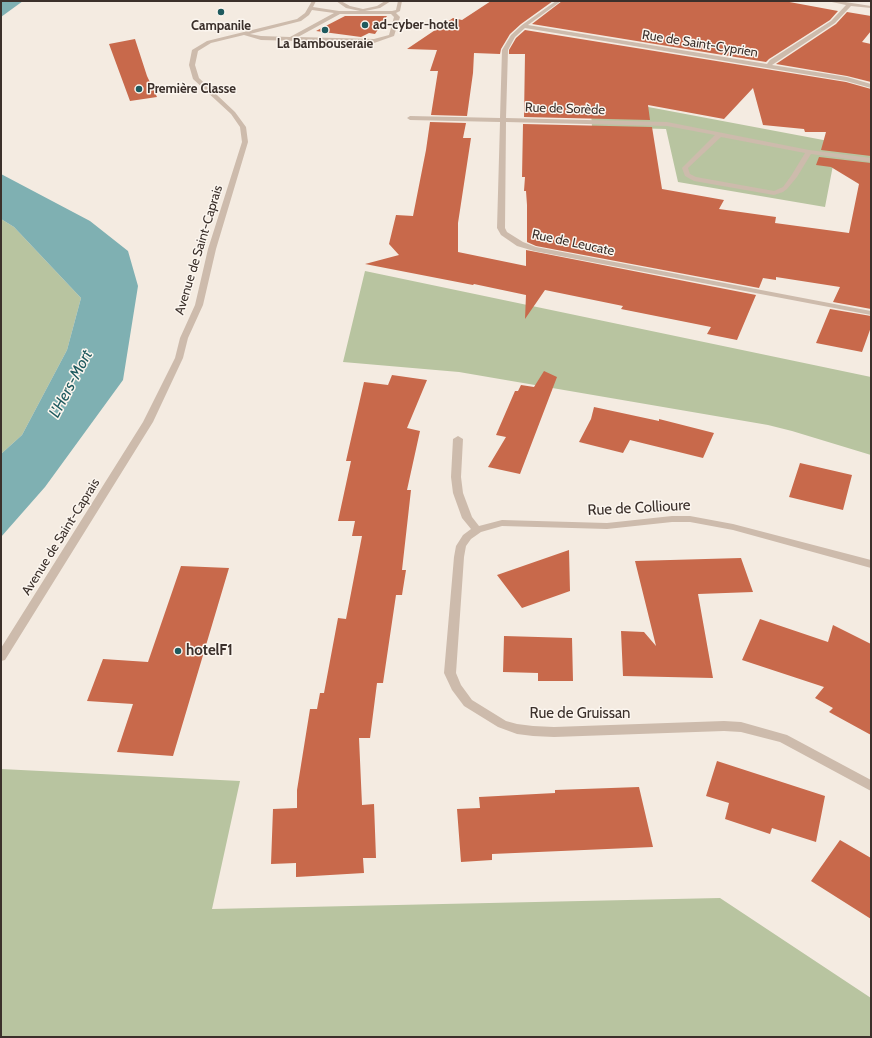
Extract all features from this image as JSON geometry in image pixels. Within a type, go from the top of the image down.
[{"type":"street","name":"Avenue de Saint-Caprais","points":[[1,658],[148,422],[178,358],[184,338],[199,305],[212,249],[245,142],[243,127],[233,113],[196,78],[192,65],[195,50],[209,42],[299,20],[308,14],[314,1]]},
{"type":"street","points":[[338,1],[343,5],[363,10],[378,7],[389,1]]},
{"type":"street","points":[[343,5],[347,1]]},
{"type":"street","points":[[311,8],[339,12],[392,14],[398,11],[400,1]]},
{"type":"street","name":"Rue de Leucate","points":[[559,1],[512,36],[505,50],[502,120],[501,228],[504,234],[512,240],[534,249],[871,313]]},
{"type":"street","points":[[833,1],[871,7]]},
{"type":"street","points":[[768,66],[772,61],[833,22],[850,4]]},
{"type":"street","points":[[290,39],[339,12]]},
{"type":"street","points":[[246,34],[261,38],[374,41],[391,36],[397,17],[392,14]]},
{"type":"street","name":"Rue de Saint-Cyprien","points":[[524,26],[768,66],[847,80],[871,86]]},
{"type":"street","name":"Rue de Sorède","points":[[410,118],[667,124],[809,152],[871,160]]},
{"type":"street","points":[[719,135],[684,168],[687,176],[694,179],[774,192],[781,191],[794,177],[809,152]]},
{"type":"street","points":[[458,439],[456,477],[458,493],[467,518],[477,530]]},
{"type":"street","name":"Rue de Collioure","points":[[477,530],[502,523],[607,526],[672,519],[690,519],[733,527],[871,564]]},
{"type":"street","name":"Rue de Gruissan","points":[[477,530],[467,537],[461,546],[450,673],[456,687],[468,702],[484,714],[502,724],[517,729],[554,732],[724,726],[741,727],[783,738],[871,786]]},
{"type":"green space","points":[[590,96],[871,149],[871,165],[834,160],[825,207],[678,182],[666,129],[592,127]]},
{"type":"green space","points":[[1,219],[14,227],[81,298],[67,350],[22,435],[1,454]]},
{"type":"green space","points":[[365,271],[871,377],[871,455],[768,425],[459,372],[343,362]]},
{"type":"green space","points":[[1,769],[240,781],[212,909],[720,898],[871,998],[871,1037],[1,1037]]},
{"type":"water","points":[[1,1],[23,1],[1,17]]},
{"type":"water","name":"L'Hers-Mort","points":[[1,174],[90,221],[128,251],[138,286],[123,380],[45,487],[1,537],[1,454],[22,435],[67,350],[81,298],[14,227],[1,219]]},
{"type":"building","points":[[491,1],[553,1],[521,24],[510,34],[501,49],[500,54],[474,53],[473,73],[467,116],[431,115],[438,71],[430,71],[437,50],[407,49],[453,18],[462,20]]},
{"type":"building","points":[[562,1],[784,1],[838,11],[830,20],[766,62],[532,24]]},
{"type":"building","points":[[847,12],[871,16],[871,31],[862,42],[871,44],[871,82],[847,76],[776,64],[836,24]]},
{"type":"building","points":[[345,16],[387,16],[375,34],[369,33],[361,37],[316,31]]},
{"type":"building","points":[[525,30],[846,82],[871,89],[871,156],[821,150],[826,132],[805,132],[804,129],[763,125],[753,88],[724,119],[648,105],[650,120],[524,117],[525,54],[509,54],[509,50],[516,38]]},
{"type":"building","points":[[135,39],[147,76],[157,97],[130,101],[109,44]]},
{"type":"building","points":[[430,122],[466,123],[463,138],[471,138],[458,223],[458,252],[526,266],[526,250],[756,295],[737,340],[707,334],[711,327],[621,309],[623,306],[545,290],[525,319],[526,295],[365,264],[399,255],[389,244],[396,215],[413,216]]},
{"type":"building","points":[[523,124],[652,127],[662,189],[724,200],[719,209],[776,217],[775,223],[849,233],[859,184],[831,167],[816,165],[819,157],[871,163],[871,309],[833,302],[840,287],[776,277],[776,280],[763,278],[759,288],[536,246],[527,242],[527,205],[526,191],[524,191],[525,177],[522,177]]},
{"type":"building","points":[[830,309],[871,316],[871,327],[862,352],[816,343]]},
{"type":"building","points":[[544,371],[557,377],[520,474],[488,467],[506,437],[496,435],[515,391],[518,391],[521,385],[534,387]]},
{"type":"building","points":[[392,375],[427,380],[407,428],[420,431],[407,490],[411,490],[402,570],[406,570],[402,595],[396,595],[383,683],[377,683],[370,738],[359,738],[362,805],[374,804],[376,858],[363,858],[364,873],[296,877],[296,863],[271,864],[273,809],[297,808],[297,790],[310,709],[317,709],[320,693],[324,693],[338,618],[346,619],[362,536],[352,536],[355,521],[338,521],[351,461],[346,461],[364,382],[388,385]]},
{"type":"building","points":[[594,407],[659,421],[659,419],[714,433],[703,458],[630,440],[623,453],[579,442],[591,419]]},
{"type":"building","points":[[800,463],[852,475],[843,510],[789,497]]},
{"type":"building","points":[[569,550],[570,591],[522,608],[497,575]]},
{"type":"building","points":[[741,558],[753,592],[698,594],[713,678],[623,676],[621,631],[644,632],[656,646],[635,561]]},
{"type":"building","name":"hotelF1","points":[[181,566],[229,568],[173,756],[117,752],[133,704],[87,701],[103,659],[148,662]]},
{"type":"building","points":[[760,619],[828,642],[833,625],[871,644],[871,735],[829,712],[833,708],[815,698],[824,687],[742,660]]},
{"type":"building","points":[[504,636],[572,638],[573,681],[538,681],[538,673],[503,672]]},
{"type":"building","points":[[717,761],[825,796],[816,842],[772,828],[770,834],[725,819],[729,803],[706,796]]},
{"type":"building","points":[[639,787],[653,847],[492,854],[492,860],[461,862],[457,809],[480,808],[479,797],[555,793],[555,790]]},
{"type":"building","points":[[840,840],[871,858],[871,919],[811,881]]},
{"type":"place","name":"Campanile","points":[[221,12]]},
{"type":"place","name":"ad-cyber-hotel","points":[[365,25]]},
{"type":"place","name":"La Bambouseraie","points":[[325,30]]},
{"type":"place","name":"Première Classe","points":[[139,89]]},
{"type":"place","name":"hotelF1","points":[[178,651]]}]
